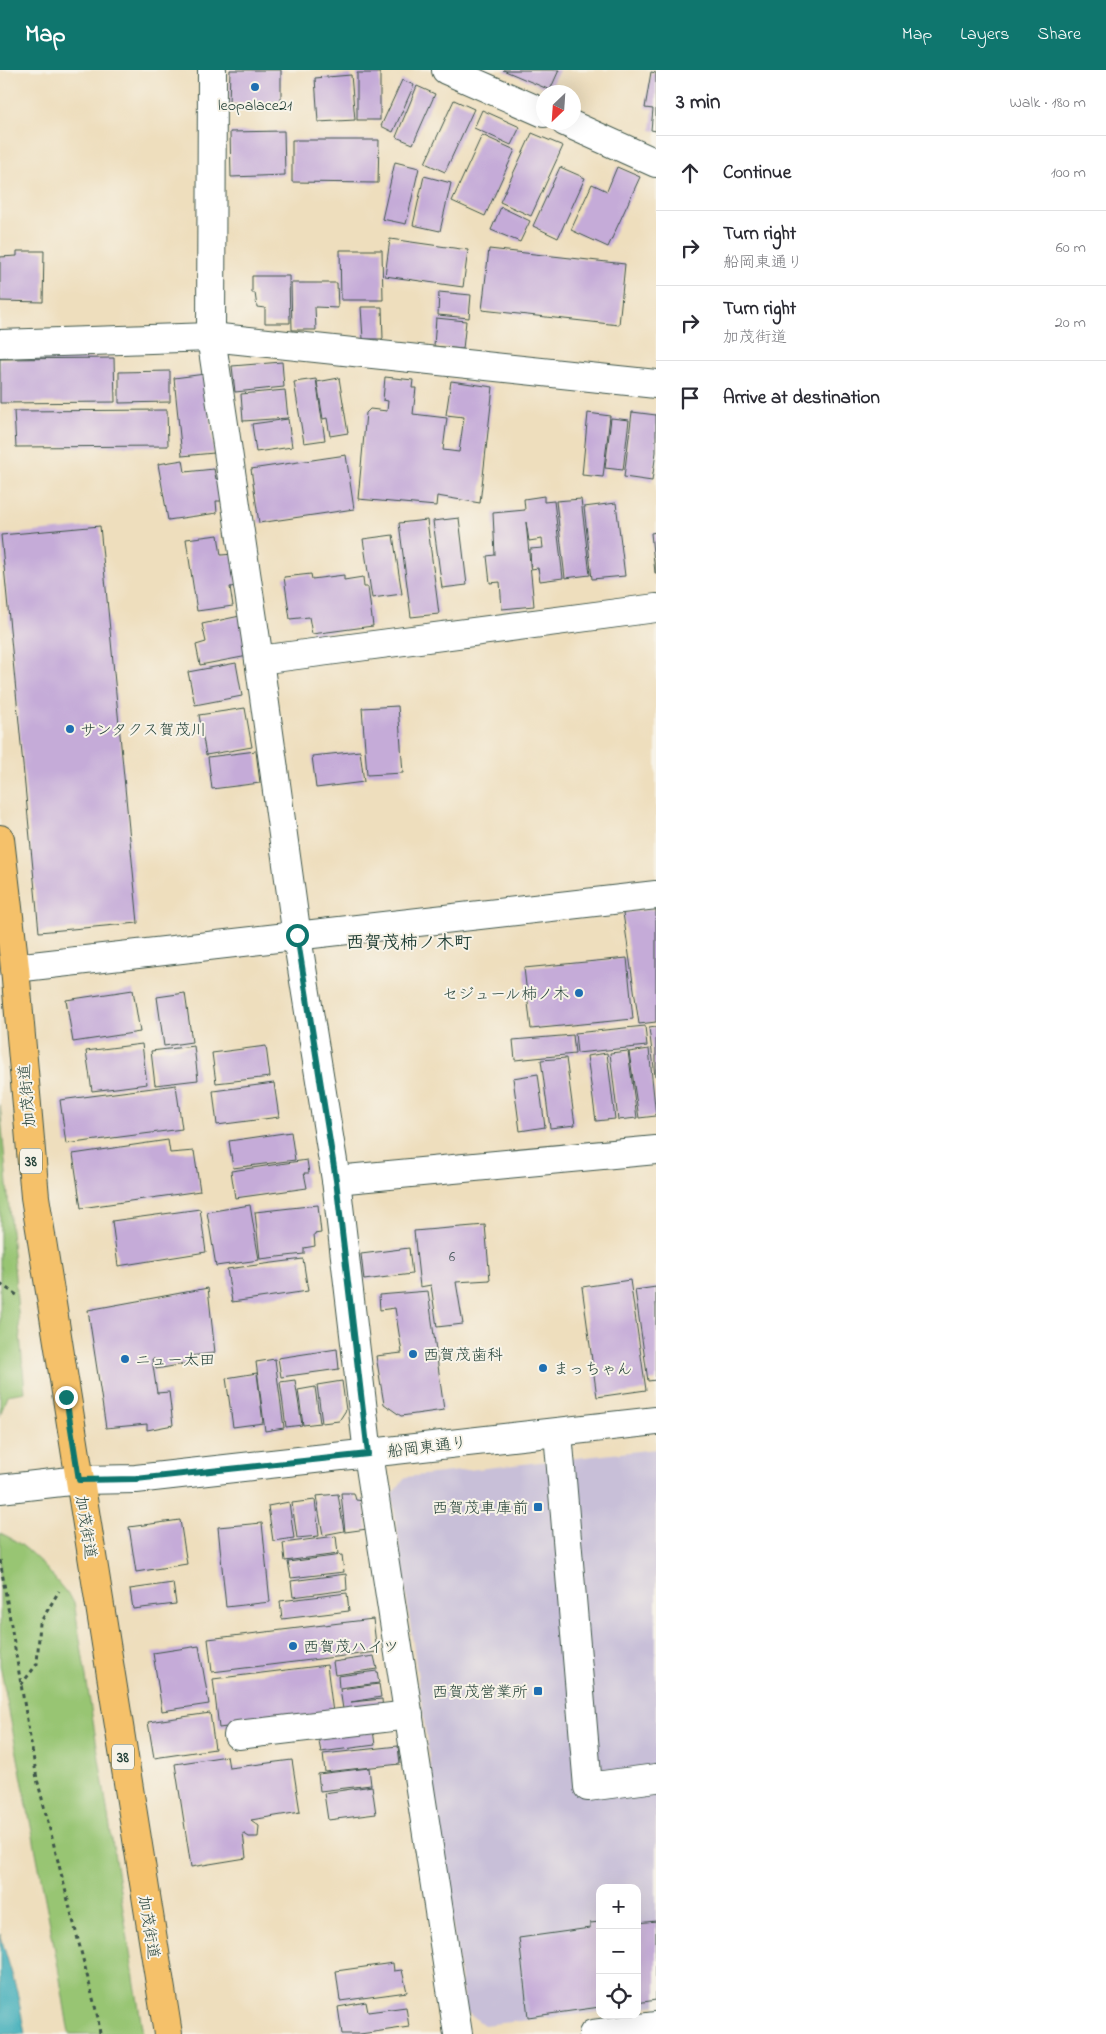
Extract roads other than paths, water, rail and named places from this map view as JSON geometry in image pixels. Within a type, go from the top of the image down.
[{"type":"main road","name":"加茂街道","points":[[0,839],[15,968],[34,1197],[168,2034]]},
{"type":"street","points":[[212,70],[211,338],[259,660],[297,937],[336,1180],[368,1454],[458,2034]]},
{"type":"street","points":[[446,70],[536,109]]},
{"type":"street","points":[[581,129],[656,163]]},
{"type":"street","points":[[0,344],[211,338],[656,384]]},
{"type":"street","points":[[259,660],[656,608]]},
{"type":"street","points":[[15,968],[656,895]]},
{"type":"street","points":[[336,1180],[656,1150]]},
{"type":"street","name":"船岡東通り","points":[[0,1489],[79,1480],[136,1479],[656,1421]]},
{"type":"street","points":[[558,1433],[588,1787],[656,1778]]},
{"type":"street","points":[[238,1735],[409,1715]]},
{"type":"street","points":[[593,2034],[656,2026]]},
{"type":"water","points":[[0,1934],[17,1991],[25,2034],[0,2034]]},
{"type":"place","name":"leopalace21","points":[[255,87]]},
{"type":"place","name":"サンタクス賀茂川","points":[[70,729]]},
{"type":"place","name":"セジュール柿ノ木","points":[[579,993]]},
{"type":"place","name":"西賀茂歯科","points":[[413,1354]]},
{"type":"place","name":"ニュー太田","points":[[125,1359]]},
{"type":"place","name":"まっちゃん","points":[[543,1368]]},
{"type":"place","name":"西賀茂車庫前","points":[[538,1507]]},
{"type":"place","name":"西賀茂ハイツ","points":[[293,1646]]},
{"type":"place","name":"西賀茂営業所","points":[[538,1691]]},
{"type":"district","name":"西賀茂柿ノ木町","points":[[409,942]]}]
